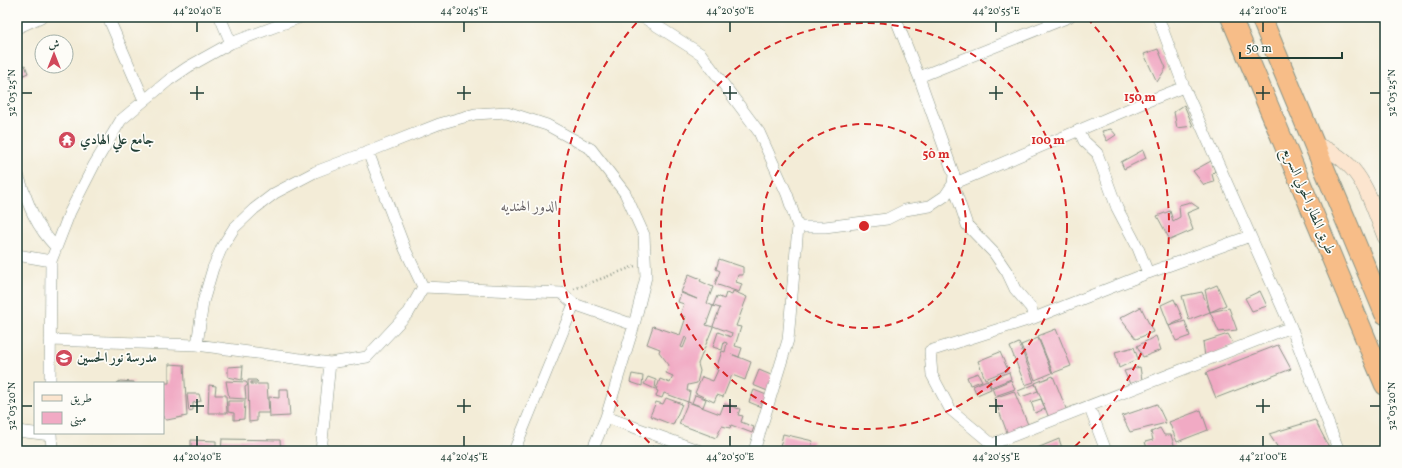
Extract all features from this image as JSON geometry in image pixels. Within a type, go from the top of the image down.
[{"type":"highway","name":"طريق المطار الحولي السريع","points":[[1232,17],[1385,385]]},
{"type":"highway","name":"طريق المطار الحولي السريع","points":[[1261,17],[1385,314]]},
{"type":"street","points":[[17,28],[41,17]]},
{"type":"street","points":[[108,17],[144,100]]},
{"type":"street","points":[[220,17],[231,43]]},
{"type":"street","points":[[50,382],[51,261],[70,212],[94,165],[121,120],[169,80],[188,67],[231,43],[301,17]]},
{"type":"street","points":[[643,17],[701,54],[706,60],[759,132],[787,194],[798,227],[788,340],[754,451]]},
{"type":"street","points":[[798,227],[825,227],[887,219],[905,210],[930,206],[946,196],[953,184],[954,175],[919,77],[895,17]]},
{"type":"street","points":[[919,77],[1041,22],[1069,17]]},
{"type":"street","points":[[1158,17],[1184,87],[1291,327],[1339,451]]},
{"type":"street","points":[[953,184],[1184,87]]},
{"type":"street","points":[[197,345],[203,302],[213,268],[222,247],[234,228],[254,209],[275,193],[315,172],[439,124],[475,114],[507,112],[547,125],[591,149],[625,193],[644,235],[646,277],[634,325],[606,417],[592,451]]},
{"type":"street","points":[[1079,130],[1084,141],[1097,153],[1117,208],[1138,248],[1148,273]]},
{"type":"street","points":[[1314,144],[1334,153],[1351,167],[1364,185],[1385,237]]},
{"type":"street","points":[[368,152],[405,249],[423,286]]},
{"type":"street","points":[[17,172],[36,221],[48,239],[56,247]]},
{"type":"street","points":[[953,184],[967,225],[994,253],[1016,289],[1031,308],[1034,318]]},
{"type":"street","points":[[1250,236],[1148,273],[1034,318],[930,351],[932,375],[950,409],[994,447],[1089,406],[1291,327]]},
{"type":"street","points":[[17,255],[51,261]]},
{"type":"street","points":[[423,286],[562,293],[574,304],[634,325]]},
{"type":"street","points":[[50,340],[197,345],[330,363],[367,356],[409,312],[423,286]]},
{"type":"street","points":[[514,451],[574,304]]},
{"type":"street","points":[[321,451],[330,363]]},
{"type":"street","points":[[1089,406],[1106,451]]},
{"type":"street","points":[[606,417],[700,451]]},
{"type":"street","points":[[17,431],[34,432]]},
{"type":"street","points":[[51,434],[52,451]]},
{"type":"path","points":[[562,293],[645,262]]},
{"type":"building","points":[[1158,49],[1166,68],[1157,82],[1144,54]]},
{"type":"building","points":[[25,65],[28,73],[17,78],[17,69]]},
{"type":"building","points":[[1184,105],[1193,126],[1177,128],[1174,112]]},
{"type":"building","points":[[1111,129],[1116,135],[1107,141],[1102,131]]},
{"type":"building","points":[[1143,150],[1146,158],[1124,169],[1121,162]]},
{"type":"building","points":[[1211,161],[1215,171],[1212,174],[1214,182],[1204,185],[1193,171]]},
{"type":"building","points":[[1190,202],[1199,208],[1187,213],[1193,230],[1170,240],[1157,216],[1170,211],[1173,221],[1180,217],[1179,205]]},
{"type":"building","points":[[719,259],[743,267],[743,275],[738,275],[736,282],[742,284],[739,292],[715,284],[720,271],[716,269]]},
{"type":"building","points":[[689,274],[701,279],[700,281],[713,287],[707,303],[713,306],[706,325],[713,327],[698,364],[700,371],[697,383],[688,385],[687,391],[690,391],[688,402],[664,393],[662,398],[656,396],[658,391],[656,390],[660,379],[670,383],[673,376],[666,373],[669,365],[659,352],[660,349],[647,344],[653,326],[680,335],[686,317],[680,315],[684,304],[678,302],[681,293],[697,299],[681,292]],"holes":[[[685,337],[687,338],[683,348],[681,347]]]},
{"type":"building","points":[[1217,285],[1226,305],[1210,312],[1205,290]]},
{"type":"building","points":[[733,291],[747,297],[736,326],[741,327],[735,346],[742,348],[739,357],[731,354],[751,362],[745,380],[732,375],[723,397],[717,395],[714,402],[695,393],[702,377],[713,381],[718,370],[716,369],[722,351],[725,352],[727,343],[724,342],[722,350],[713,347],[718,332],[731,337],[732,333],[713,326],[720,308],[713,306],[717,296],[724,299],[726,293],[732,295]]},
{"type":"building","points":[[1260,291],[1267,306],[1252,311],[1245,298]]},
{"type":"building","points":[[1202,292],[1210,312],[1189,320],[1182,296]]},
{"type":"building","points":[[1174,299],[1183,319],[1169,326],[1161,305]]},
{"type":"building","points":[[1141,307],[1153,332],[1136,339],[1120,318]]},
{"type":"building","points":[[1229,308],[1237,330],[1219,332],[1210,312]]},
{"type":"building","points":[[1185,321],[1190,336],[1176,341],[1169,326]]},
{"type":"building","points":[[1056,329],[1071,366],[1053,373],[1038,336]]},
{"type":"building","points":[[1228,334],[1234,345],[1205,357],[1203,342]]},
{"type":"building","points":[[1156,336],[1161,350],[1143,357],[1137,346]]},
{"type":"building","points":[[1038,338],[1052,373],[1035,380],[1021,345]]},
{"type":"building","points":[[1019,343],[1034,382],[1025,385],[1010,347]]},
{"type":"building","points":[[1278,345],[1291,369],[1216,398],[1206,373]]},
{"type":"building","points":[[1134,347],[1138,359],[1119,368],[1115,352]]},
{"type":"building","points":[[1000,352],[1008,370],[985,379],[978,361]]},
{"type":"building","points":[[169,364],[184,365],[187,416],[167,420],[164,418],[164,383],[169,383]]},
{"type":"building","points":[[243,366],[242,380],[228,377],[228,367]]},
{"type":"building","points":[[1140,367],[1142,380],[1130,384],[1124,371]]},
{"type":"building","points":[[759,370],[771,375],[771,377],[774,378],[770,392],[753,385]]},
{"type":"building","points":[[1009,372],[1011,379],[991,387],[989,380]]},
{"type":"building","points":[[978,373],[982,381],[970,385],[967,377]]},
{"type":"building","points":[[632,374],[643,376],[642,386],[630,382]]},
{"type":"building","points":[[1053,376],[1067,411],[1049,418],[1035,383]]},
{"type":"building","points":[[648,377],[656,380],[655,389],[644,384]]},
{"type":"building","points":[[248,380],[256,380],[258,382],[251,382],[251,384],[267,384],[269,413],[257,413],[257,421],[249,422]]},
{"type":"building","points":[[987,380],[991,389],[977,395],[973,386]]},
{"type":"building","points":[[1011,380],[1015,389],[995,396],[992,388]]},
{"type":"building","points":[[226,381],[246,382],[248,385],[245,387],[246,399],[229,398]]},
{"type":"building","points":[[1035,384],[1038,391],[1021,397],[1018,391]]},
{"type":"building","points":[[209,385],[216,386],[215,395],[226,395],[227,413],[208,413]]},
{"type":"building","points":[[279,389],[288,389],[290,416],[270,417],[269,397],[279,398]]},
{"type":"building","points":[[754,390],[769,396],[769,402],[761,402],[761,407],[749,402]]},
{"type":"building","points":[[1014,391],[1029,427],[1008,435],[994,398]]},
{"type":"building","points":[[187,394],[199,394],[201,401],[193,403],[193,410],[189,411]]},
{"type":"building","points":[[695,395],[706,399],[703,407],[692,403]]},
{"type":"building","points":[[666,398],[682,404],[673,425],[650,416],[656,402],[663,404]]},
{"type":"building","points":[[1041,399],[1045,409],[1035,413],[1031,402]]},
{"type":"building","points":[[228,401],[245,401],[244,419],[234,420],[234,413],[228,412]]},
{"type":"building","points":[[688,402],[720,414],[724,404],[740,409],[738,415],[743,416],[741,422],[754,427],[752,433],[731,425],[730,428],[722,426],[716,438],[679,424]]},
{"type":"building","points":[[1157,404],[1166,423],[1130,432],[1122,416]]},
{"type":"building","points":[[1201,410],[1208,430],[1177,442],[1169,422]]},
{"type":"building","points":[[1315,420],[1331,451],[1280,451],[1269,434]]},
{"type":"building","points":[[1160,428],[1164,435],[1171,435],[1176,451],[1158,451],[1172,446],[1148,451],[1145,442],[1153,440],[1151,432]]},
{"type":"building","points":[[783,434],[813,441],[810,451],[779,451]]},
{"type":"building","points":[[222,439],[280,440],[281,451],[221,451]]},
{"type":"building","points":[[1059,439],[1063,451],[1030,451]]},
{"type":"building","points":[[191,440],[216,441],[216,451],[191,451]]},
{"type":"place","name":"جامع علي الهادي","points":[[67,140]]},
{"type":"place","name":"مدرسة نور الحسين","points":[[64,358]]},
{"type":"district","name":"الدور الهنديه","points":[[529,207]]}]
